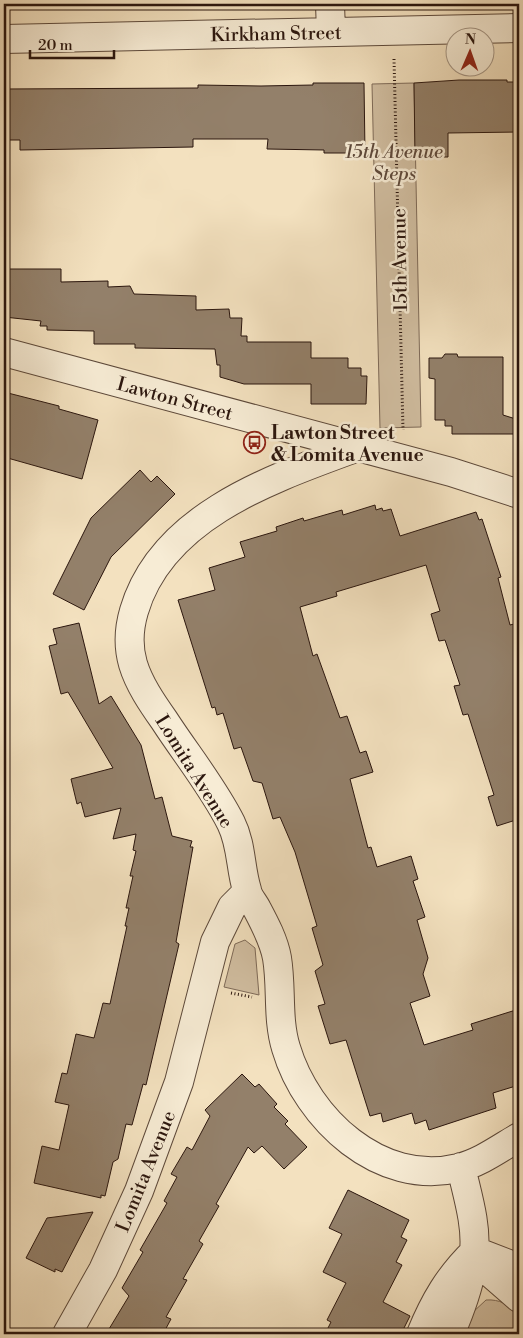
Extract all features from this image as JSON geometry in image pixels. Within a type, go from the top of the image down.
[{"type":"street","points":[[330,4],[331,32]]},
{"type":"street","name":"Kirkham Street","points":[[4,39],[519,28]]},
{"type":"street","name":"Lawton Street","points":[[4,352],[404,460],[519,494]]},
{"type":"street","name":"Lomita Avenue","points":[[67,1334],[122,1229],[153,1156],[179,1082],[215,942],[222,924],[232,907],[247,892],[242,856],[232,825],[152,702],[133,664],[130,628],[134,610],[143,588],[166,553],[203,520],[251,491],[358,448]]},
{"type":"street","points":[[247,892],[263,921],[277,958],[285,1047],[292,1066],[315,1105],[343,1136],[361,1150],[401,1168],[422,1171],[460,1168],[495,1152],[519,1136]]},
{"type":"street","points":[[450,1334],[464,1299],[474,1252],[470,1210],[460,1168]]},
{"type":"street","points":[[474,1252],[519,1268]]},
{"type":"street","points":[[474,1252],[488,1271],[519,1298]]},
{"type":"street","points":[[421,1334],[438,1294],[461,1264],[474,1252]]},
{"type":"path","name":"15th Avenue","points":[[394,31],[404,460]]},
{"type":"path","points":[[204,987],[280,1003]]},
{"type":"green space","name":"15th Avenue Steps","points":[[414,83],[421,427],[380,428],[372,84]]},
{"type":"green space","points":[[245,940],[255,948],[259,995],[224,987],[235,944]]},
{"type":"green space","points":[[486,1300],[500,1302],[519,1312],[519,1334],[463,1334],[472,1313]]},
{"type":"building","points":[[459,80],[507,80],[507,82],[519,82],[519,132],[448,133],[448,157],[415,157],[414,83]]},
{"type":"building","points":[[313,83],[364,83],[365,153],[324,153],[324,150],[267,149],[268,139],[193,139],[193,147],[20,150],[20,140],[4,140],[4,89],[198,88],[198,85],[261,86],[313,85]]},
{"type":"building","points":[[4,269],[61,269],[61,282],[108,281],[108,287],[130,286],[134,294],[196,296],[196,310],[229,309],[230,318],[242,318],[241,336],[247,336],[247,342],[311,342],[311,358],[348,358],[348,368],[361,368],[361,376],[367,376],[366,404],[311,404],[311,384],[244,384],[220,377],[220,365],[217,365],[215,349],[135,348],[135,344],[94,344],[94,331],[47,330],[47,326],[40,326],[41,321],[4,317]]},
{"type":"building","points":[[445,354],[457,354],[458,357],[503,357],[503,415],[519,420],[519,434],[452,434],[452,426],[445,426],[445,420],[435,420],[435,379],[429,378],[429,358],[442,358]]},
{"type":"building","points":[[4,392],[59,406],[59,409],[98,420],[82,479],[4,457]]},
{"type":"building","points":[[140,470],[151,482],[157,476],[175,494],[111,557],[84,610],[53,594],[91,518]]},
{"type":"building","points":[[375,505],[376,510],[382,508],[383,511],[391,509],[400,536],[476,512],[479,520],[482,519],[501,577],[498,578],[510,625],[514,624],[519,641],[519,819],[497,826],[488,797],[494,795],[468,714],[463,715],[454,686],[460,685],[445,640],[439,641],[431,614],[440,611],[426,565],[336,592],[337,596],[300,607],[313,656],[317,654],[340,718],[347,716],[360,753],[366,751],[373,772],[350,779],[368,848],[371,847],[377,867],[411,856],[418,879],[413,881],[425,917],[417,920],[428,958],[423,974],[430,996],[410,1003],[424,1045],[473,1030],[471,1024],[519,1009],[519,1085],[493,1093],[496,1108],[429,1130],[426,1120],[415,1124],[412,1113],[383,1122],[381,1113],[370,1116],[346,1040],[330,1044],[318,1006],[325,1004],[315,971],[323,965],[312,928],[317,926],[295,852],[280,817],[273,819],[262,783],[253,781],[241,747],[234,749],[223,713],[217,715],[215,707],[212,708],[178,600],[215,590],[209,568],[245,557],[240,542],[277,531],[276,527],[303,518],[304,521],[342,510],[343,515]]},
{"type":"building","points":[[79,623],[99,704],[111,696],[141,745],[155,799],[162,797],[172,836],[192,841],[190,847],[193,847],[176,942],[179,944],[146,1085],[143,1084],[132,1125],[126,1124],[118,1159],[113,1162],[105,1196],[101,1195],[101,1198],[34,1183],[42,1146],[59,1150],[69,1105],[55,1102],[62,1073],[67,1074],[76,1034],[94,1038],[103,1003],[110,1004],[127,926],[125,926],[129,908],[126,908],[133,876],[130,876],[136,851],[133,850],[136,834],[113,839],[121,808],[85,817],[81,802],[77,804],[71,779],[113,768],[68,692],[61,694],[49,646],[57,644],[53,629]]},
{"type":"building","points":[[242,1074],[255,1087],[259,1084],[277,1104],[274,1107],[288,1121],[285,1124],[307,1147],[284,1169],[262,1146],[254,1153],[248,1147],[216,1204],[219,1206],[199,1241],[203,1244],[183,1279],[187,1280],[166,1317],[171,1319],[163,1334],[106,1334],[129,1296],[122,1288],[143,1252],[140,1250],[167,1203],[164,1201],[177,1177],[171,1174],[187,1147],[192,1150],[210,1116],[205,1110]]},
{"type":"building","points":[[348,1190],[409,1220],[401,1237],[407,1240],[396,1262],[402,1265],[383,1302],[410,1316],[401,1334],[325,1334],[331,1322],[327,1320],[346,1283],[323,1272],[342,1234],[329,1228]]},
{"type":"building","points":[[93,1212],[62,1272],[55,1269],[55,1272],[26,1258],[47,1218]]},
{"type":"place","name":"Lawton Street & Lomita Avenue","points":[[255,443]]}]
